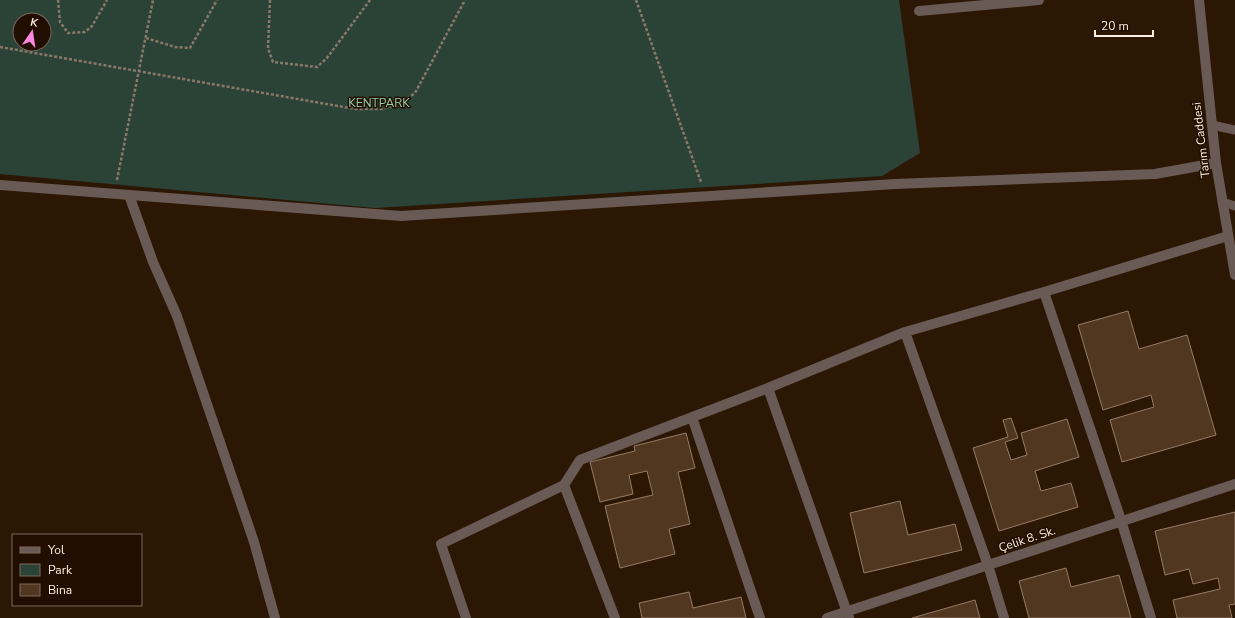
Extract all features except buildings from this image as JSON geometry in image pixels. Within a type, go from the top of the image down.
[{"type":"street","points":[[919,11],[1039,0]]},
{"type":"street","name":"Tarım Caddesi","points":[[1198,0],[1216,163],[1235,275]]},
{"type":"street","points":[[0,185],[401,216],[895,184],[1155,174],[1216,163]]},
{"type":"street","points":[[129,195],[153,262],[178,316],[254,542],[275,618]]},
{"type":"street","points":[[466,618],[441,544],[564,485],[580,460],[768,388],[905,332],[1044,292],[1228,236]]},
{"type":"street","points":[[1044,292],[1121,522],[1151,618]]},
{"type":"street","points":[[905,332],[988,565],[1004,618]]},
{"type":"street","points":[[768,388],[848,615]]},
{"type":"street","points":[[692,417],[760,618]]},
{"type":"street","name":"Çelik 8. Sk.","points":[[827,618],[848,615],[988,565],[1235,484]]},
{"type":"street","points":[[564,485],[615,618]]},
{"type":"lane","points":[[1212,125],[1235,130]]},
{"type":"lane","points":[[1222,202],[1235,206]]},
{"type":"path","points":[[58,0],[60,22],[68,33],[85,32],[92,26],[107,0]]},
{"type":"path","points":[[114,194],[153,0]]},
{"type":"path","points":[[146,38],[176,47],[190,48],[218,0]]},
{"type":"path","points":[[270,0],[268,48],[273,62],[317,68],[327,58],[370,0]]},
{"type":"path","points":[[0,47],[355,109],[382,109],[400,104],[415,93],[465,0]]},
{"type":"path","points":[[636,0],[706,196]]},
{"type":"green space","name":"KENTPARK","points":[[0,0],[899,0],[920,153],[882,176],[375,208],[0,174]]}]
